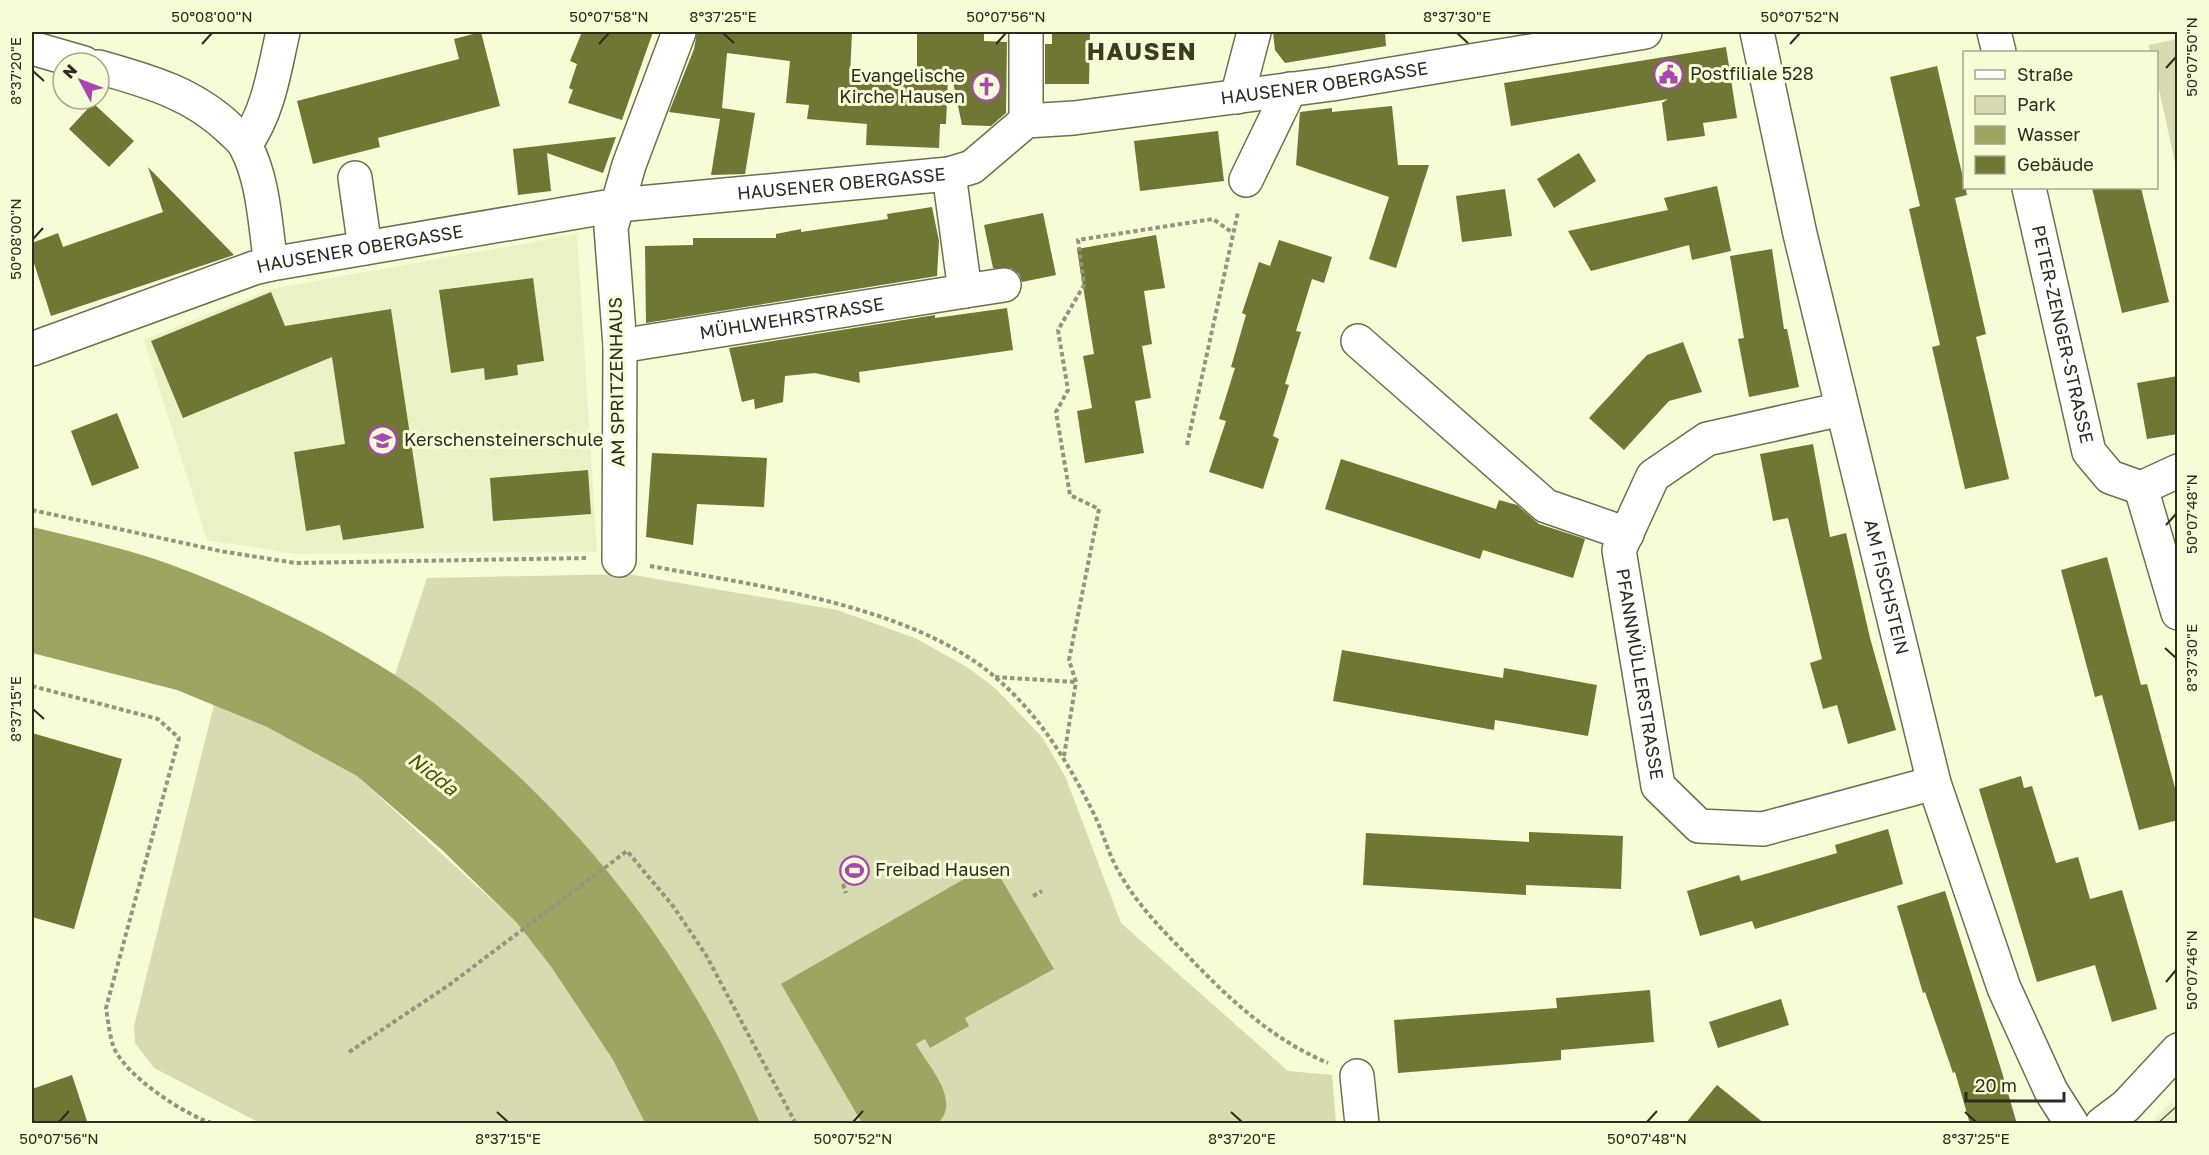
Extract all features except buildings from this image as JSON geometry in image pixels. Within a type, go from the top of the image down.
[{"type":"street","points":[[245,145],[259,124],[266,104],[283,32]]},
{"type":"street","name":"AM SPRITZENHAUS","points":[[619,560],[620,346],[611,228],[629,165],[679,32]]},
{"type":"street","points":[[1026,32],[1026,121]]},
{"type":"street","points":[[1237,97],[1254,32]]},
{"type":"street","name":"HAUSENER OBERGASSE","points":[[32,349],[254,268],[271,264],[618,205],[949,174],[972,167],[1026,121],[1074,118],[1237,97],[1645,32]]},
{"type":"street","name":"AM FISCHSTEIN","points":[[1756,32],[1842,409],[1934,783],[2004,988],[2051,1091],[2072,1124]]},
{"type":"street","points":[[1994,32],[1998,51]]},
{"type":"street","points":[[32,48],[51,53]]},
{"type":"street","points":[[111,71],[163,86],[193,100],[221,120],[245,145],[256,172],[271,264]]},
{"type":"street","points":[[1246,180],[1290,89]]},
{"type":"street","points":[[949,174],[965,291]]},
{"type":"street","points":[[355,178],[365,248]]},
{"type":"street","name":"PETER-ZENGER-STRASSE","points":[[2029,189],[2089,452],[2110,477],[2141,488]]},
{"type":"street","name":"MÜHLWEHRSTRASSE","points":[[620,346],[1004,285]]},
{"type":"street","points":[[1358,341],[1546,506],[1627,534]]},
{"type":"street","name":"PFANNMÜLLERSTRASSE","points":[[1842,409],[1707,438],[1653,476],[1619,550],[1658,786],[1699,826],[1763,829],[1934,783]]},
{"type":"street","points":[[2178,471],[2141,488],[2178,612]]},
{"type":"street","points":[[2102,1124],[2126,1106],[2178,1050]]},
{"type":"street","points":[[1357,1076],[1362,1124]]},
{"type":"path","points":[[1187,446],[1246,180]]},
{"type":"path","points":[[1064,757],[1077,682],[1069,660],[1099,509],[1070,495],[1056,412],[1068,390],[1058,330],[1084,285],[1078,240],[1213,219],[1233,233]]},
{"type":"path","points":[[32,510],[220,551],[295,562],[584,558],[619,560],[762,586],[837,604],[912,629],[954,649],[995,676],[1035,716],[1064,757],[1095,817],[1119,872],[1144,911],[1232,1002],[1299,1050],[1357,1076]]},
{"type":"path","points":[[995,676],[1077,682]]},
{"type":"path","points":[[32,686],[158,719],[179,738],[106,1008],[113,1047],[137,1077],[163,1098],[215,1124]]},
{"type":"path","points":[[349,1052],[405,1017],[627,851],[672,906],[706,955],[796,1124]]},
{"type":"path","points":[[843,884],[846,893]]},
{"type":"path","points":[[1033,896],[1042,891]]},
{"type":"shaded area","name":"Kerschensteinerschule","points":[[577,234],[597,552],[296,554],[207,540],[144,340],[271,289]]},
{"type":"shaded area","points":[[2171,1102],[2177,1108],[2177,1123],[2151,1123]]},
{"type":"green space","points":[[2178,39],[2177,172],[2158,85],[2158,51],[2150,51],[2149,45]]},
{"type":"green space","name":"Freibad Hausen","points":[[628,574],[837,610],[915,638],[967,667],[995,688],[1042,737],[1065,776],[1121,923],[1288,1071],[1332,1075],[1336,1123],[760,1123],[728,1055],[692,991],[653,930],[609,873],[562,820],[511,769],[455,721],[395,675],[427,578]]},
{"type":"green space","points":[[214,705],[267,727],[357,776],[517,923],[552,968],[613,1060],[645,1123],[260,1123],[154,1068],[135,1043],[134,1026]]},
{"type":"water","name":"Nidda","points":[[32,527],[152,558],[256,600],[368,658],[408,683],[444,711],[534,791],[612,877],[679,969],[708,1018],[760,1123],[645,1123],[613,1060],[552,968],[517,923],[441,849],[357,776],[267,727],[177,690],[32,653]]},
{"type":"water","points":[[992,863],[1054,969],[965,1018],[969,1026],[930,1048],[925,1039],[916,1044],[945,1094],[944,1115],[937,1124],[862,1123],[781,984]]},
{"type":"tram line","points":[[2157,1124],[2178,1105]]},
{"type":"place","name":"Postfiliale 528","points":[[1669,74]]},
{"type":"place","name":"Evangelische Kirche Hausen","points":[[986,86]]},
{"type":"place","name":"Kerschensteinerschule","points":[[383,440]]},
{"type":"place","name":"Freibad Hausen","points":[[854,870]]},
{"type":"district","name":"HAUSEN","points":[[1142,52]]}]
